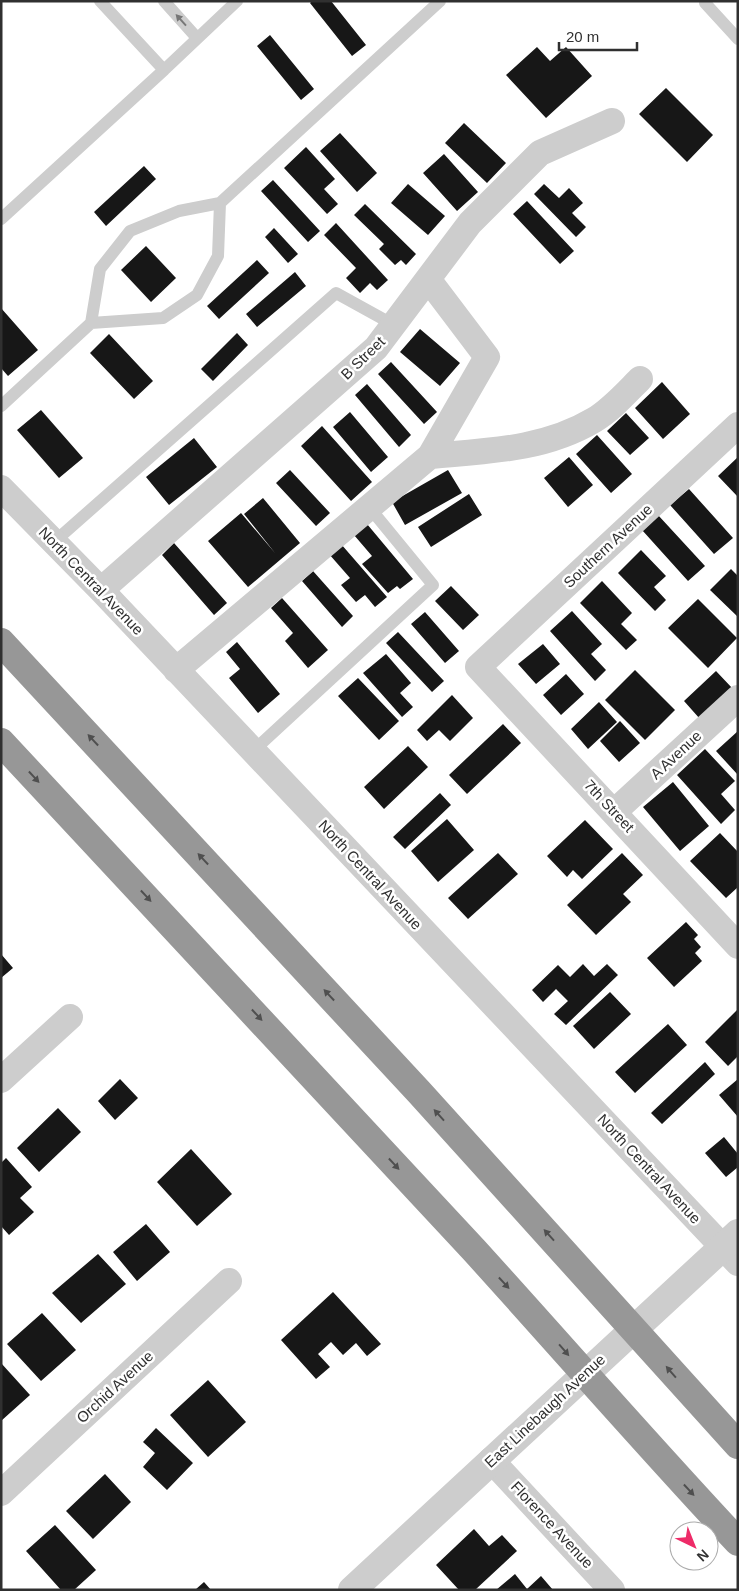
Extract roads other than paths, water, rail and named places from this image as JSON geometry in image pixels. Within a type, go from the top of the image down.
[{"type":"highway","points":[[1,642],[582,1270],[703,1408],[738,1445]]},
{"type":"highway","points":[[1,742],[532,1314],[656,1454],[738,1542]]},
{"type":"street","name":"B Street","points":[[101,590],[376,348],[470,224],[540,152],[612,121]]},
{"type":"street","points":[[176,670],[430,456],[487,357],[428,279]]},
{"type":"street","points":[[430,456],[498,450],[552,440],[595,420],[640,379]]},
{"type":"street","name":"Southern Avenue","points":[[478,668],[738,425]]},
{"type":"street","name":"North Central Avenue","points":[[1,488],[733,1247]]},
{"type":"street","name":"7th Street","points":[[478,668],[736,941]]},
{"type":"street","name":"A Avenue","points":[[614,812],[738,698]]},
{"type":"street","points":[[1,1080],[70,1017]]},
{"type":"street","name":"East Linebaugh Avenue","points":[[352,1590],[492,1460],[733,1247]]},
{"type":"street","name":"Orchid Avenue","points":[[1,1493],[229,1281]]},
{"type":"street","name":"Florence Avenue","points":[[492,1460],[612,1590]]},
{"type":"lane","points":[[100,1],[164,70]]},
{"type":"lane","points":[[164,1],[198,38]]},
{"type":"lane","points":[[1,220],[237,1]]},
{"type":"lane","points":[[1,406],[90,323],[100,269],[130,231],[179,211],[220,203],[440,1]]},
{"type":"lane","points":[[707,1],[705,3],[738,39]]},
{"type":"lane","points":[[90,323],[163,318],[197,295],[218,256],[220,203]]},
{"type":"lane","points":[[54,542],[336,293],[394,325]]},
{"type":"lane","points":[[253,751],[433,584],[369,507]]}]
